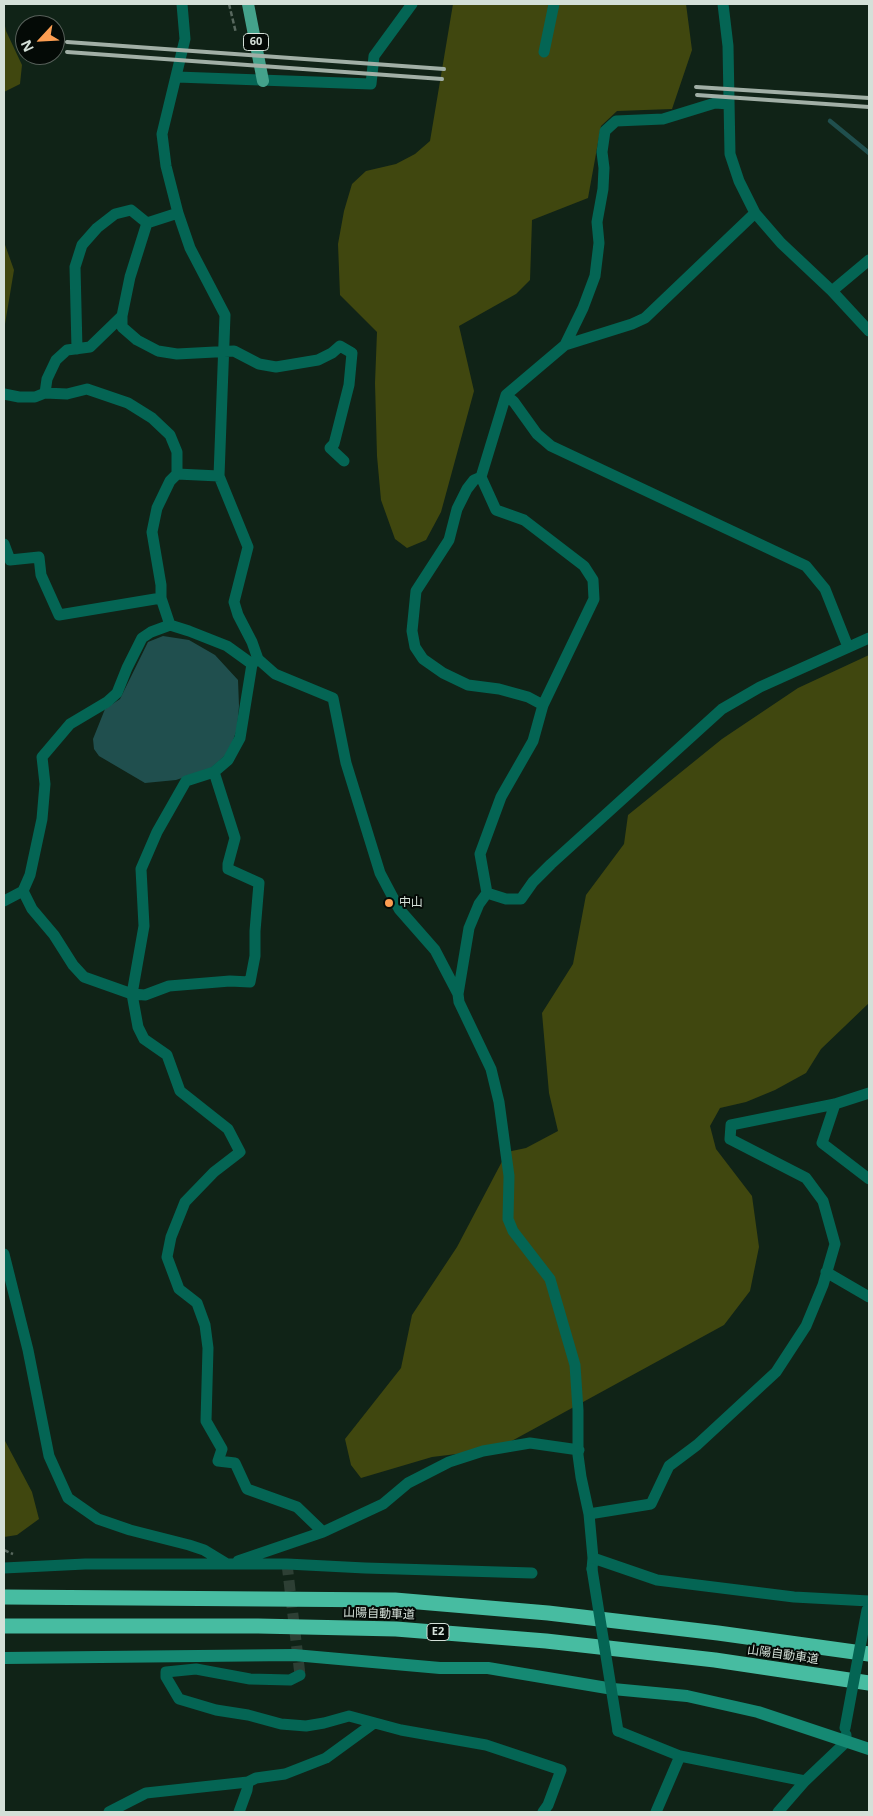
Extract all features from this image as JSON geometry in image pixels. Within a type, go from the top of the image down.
[{"type":"highway","name":"山陽自動車道","points":[[4,1598],[395,1600],[548,1613],[718,1633],[869,1654]]},
{"type":"highway","name":"山陽自動車道","points":[[4,1626],[258,1626],[396,1629],[546,1641],[715,1660],[869,1683]]},
{"type":"main road","name":"60","points":[[248,4],[263,81]]},
{"type":"street","points":[[182,4],[185,39],[162,134],[166,166],[178,213],[190,248],[225,315],[219,476],[248,547],[234,602],[255,662],[240,738],[228,760],[214,772],[186,781],[157,832],[141,869],[144,926],[132,994],[138,1027],[144,1039],[167,1055],[180,1091],[228,1129],[240,1152],[214,1172],[185,1202],[171,1237],[167,1257],[179,1289],[197,1303],[205,1325],[208,1348],[206,1421],[222,1449],[218,1461],[235,1463],[247,1489],[297,1507],[323,1532]]},
{"type":"street","points":[[177,77],[371,84],[374,56],[412,4]]},
{"type":"street","points":[[544,52],[554,4]]},
{"type":"street","points":[[722,4],[728,46],[730,154],[739,181],[755,213],[781,243],[832,291],[869,331]]},
{"type":"street","points":[[565,345],[594,276],[599,243],[597,222],[604,182],[602,152],[605,131],[616,120],[663,119],[715,103],[729,104]]},
{"type":"street","points":[[77,349],[75,267],[82,245],[97,228],[115,214],[131,210],[147,223]]},
{"type":"street","points":[[147,223],[178,213]]},
{"type":"street","points":[[755,213],[645,318],[632,324],[565,345],[506,395],[481,477],[496,510],[524,520],[584,566],[593,580],[594,598],[543,705],[533,741],[501,797],[480,854],[487,892],[479,904],[469,928],[458,994],[459,1002],[491,1069],[499,1102],[509,1176],[508,1219],[513,1231],[550,1279],[575,1365],[581,1477],[589,1514],[592,1564],[618,1732],[680,1756],[805,1781]]},
{"type":"street","points":[[147,223],[130,277],[122,316],[122,327],[137,340],[158,351],[177,354],[234,351],[259,364],[276,367],[318,360],[332,353],[340,346],[352,353],[349,385],[334,444],[330,448],[344,461]]},
{"type":"street","points":[[832,291],[869,260]]},
{"type":"street","points":[[45,393],[47,378],[56,360],[67,350],[90,347],[122,316]]},
{"type":"street","points":[[4,394],[34,397],[45,393],[67,394],[87,389],[128,403],[152,418],[170,435],[177,452],[177,474],[170,482],[157,508],[152,532],[161,598],[170,625]]},
{"type":"street","points":[[506,395],[514,402],[537,434],[551,446],[806,566],[825,588],[848,647]]},
{"type":"street","points":[[177,474],[219,476]]},
{"type":"street","points":[[481,477],[474,480],[467,489],[457,509],[449,540],[416,591],[412,631],[415,647],[423,659],[443,673],[468,685],[499,689],[518,694],[543,705]]},
{"type":"street","points":[[4,544],[10,560],[39,558],[41,575],[59,615],[161,598]]},
{"type":"street","points":[[4,901],[23,891],[30,875],[42,819],[45,784],[42,757],[70,724],[107,702],[117,693],[142,638],[151,632],[170,625],[227,646],[275,674],[333,698],[346,763],[380,873],[399,909],[436,950],[458,994]]},
{"type":"street","points":[[487,892],[506,899],[521,899],[533,882],[551,864],[722,709],[760,687],[869,638]]},
{"type":"street","points":[[23,891],[32,909],[54,935],[73,965],[84,977],[132,994],[145,995],[169,986],[230,980],[250,982],[255,956],[254,931],[259,883],[228,869],[235,838],[214,772]]},
{"type":"street","points":[[589,1514],[651,1504],[669,1466],[697,1445],[776,1372],[806,1326],[826,1272],[834,1244],[823,1201],[806,1178],[730,1139],[731,1125],[835,1104],[869,1093]]},
{"type":"street","points":[[835,1104],[822,1143],[869,1180]]},
{"type":"street","points":[[4,1254],[28,1350],[49,1456],[68,1498],[98,1520],[130,1530],[189,1544],[204,1550],[228,1565]]},
{"type":"street","points":[[826,1272],[869,1297]]},
{"type":"street","points":[[228,1565],[323,1532],[383,1504],[408,1483],[450,1462],[483,1452],[530,1443],[579,1450]]},
{"type":"street","points":[[4,1568],[85,1564],[287,1564],[532,1573]]},
{"type":"street","points":[[592,1564],[657,1580],[869,1604],[845,1728],[846,1742]]},
{"type":"street","points":[[4,1658],[294,1655],[440,1668],[488,1668],[613,1688],[687,1696],[758,1712],[869,1749]]},
{"type":"street","points":[[300,1675],[290,1680],[250,1679],[196,1669],[166,1672],[166,1677],[179,1700],[216,1710],[248,1715],[281,1724],[306,1726],[349,1716],[401,1730],[486,1745],[561,1770],[548,1805],[543,1812]]},
{"type":"street","points":[[109,1812],[146,1793],[248,1782],[256,1778],[285,1774],[326,1758],[374,1723]]},
{"type":"street","points":[[778,1812],[805,1781],[846,1742]]},
{"type":"street","points":[[656,1812],[680,1756]]},
{"type":"street","points":[[239,1812],[248,1782]]},
{"type":"path","points":[[229,4],[236,33]]},
{"type":"green space","points":[[453,4],[686,4],[692,50],[672,109],[617,111],[601,126],[588,198],[532,220],[530,280],[516,294],[459,326],[474,391],[441,512],[426,540],[407,548],[395,539],[381,500],[377,456],[375,383],[377,332],[340,295],[338,244],[344,211],[352,184],[366,171],[396,164],[415,154],[430,141]]},
{"type":"green space","points":[[4,21],[6,31],[15,50],[15,65],[22,65],[20,84],[4,92]]},
{"type":"green space","points":[[4,242],[14,270],[4,330]]},
{"type":"green space","points":[[869,655],[869,1003],[821,1049],[806,1073],[775,1090],[746,1102],[720,1108],[710,1126],[716,1149],[752,1196],[759,1247],[750,1291],[724,1325],[497,1449],[432,1457],[361,1478],[351,1465],[345,1439],[401,1368],[412,1315],[457,1247],[507,1152],[526,1148],[558,1131],[549,1093],[542,1013],[573,964],[586,895],[624,844],[628,815],[722,739],[798,688]]},
{"type":"green space","points":[[4,1439],[32,1492],[39,1519],[17,1535],[4,1537]]},
{"type":"water","points":[[163,636],[189,640],[215,655],[238,680],[239,706],[237,729],[229,752],[211,768],[176,780],[145,783],[99,756],[94,749],[93,739],[105,709],[120,699],[148,642]]},
{"type":"waterway","points":[[830,121],[869,153]]},
{"type":"tunnel","points":[[287,1564],[300,1675]]},
{"type":"railway","points":[[67,42],[444,69]]},
{"type":"railway","points":[[67,52],[442,79]]},
{"type":"railway","points":[[696,87],[869,98]]},
{"type":"railway","points":[[697,95],[869,107]]},
{"type":"place","name":"中山","points":[[389,903]]}]
